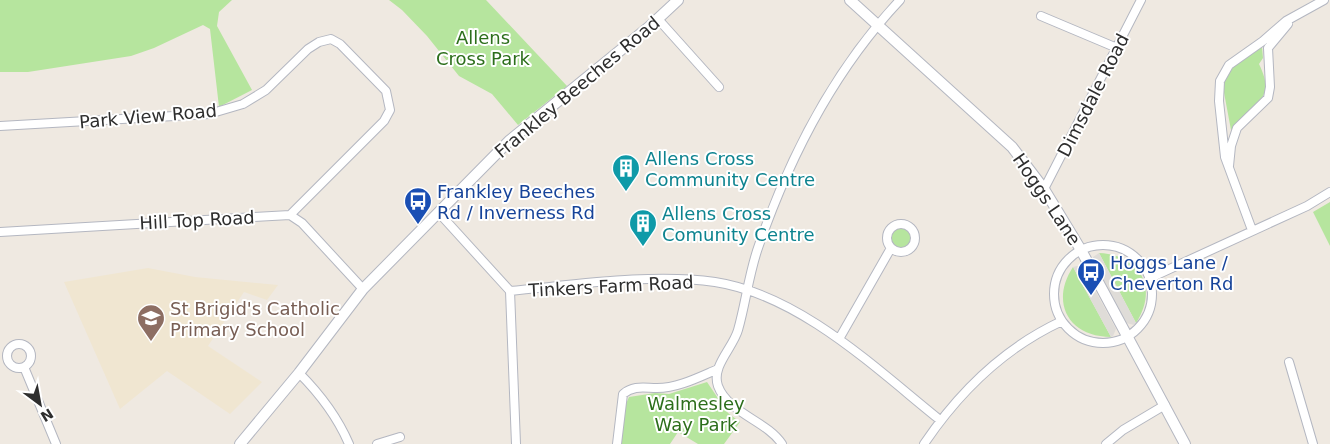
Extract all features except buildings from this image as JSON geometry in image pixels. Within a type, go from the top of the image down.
[{"type":"street","name":"Frankley Beeches Road","points":[[240,444],[299,373],[363,289],[524,128],[550,110],[678,0]]},
{"type":"street","name":"Hoggs Lane","points":[[850,0],[1012,147],[1044,189],[1082,250],[1185,444]]},
{"type":"street","points":[[782,444],[725,396],[718,385],[718,369],[738,332],[758,246],[798,148],[818,112],[878,24],[900,0]]},
{"type":"street","name":"Dimsdale Road","points":[[1044,189],[1141,0]]},
{"type":"street","points":[[1252,230],[1225,157],[1219,101],[1220,81],[1229,65],[1286,21],[1291,20],[1324,0]]},
{"type":"street","points":[[1041,16],[1117,48]]},
{"type":"street","points":[[658,19],[719,87]]},
{"type":"street","points":[[1229,168],[1231,146],[1238,128],[1268,98],[1270,87],[1268,48],[1291,20]]},
{"type":"street","name":"Park View Road","points":[[0,126],[209,114],[243,104],[266,90],[308,49],[319,42],[331,40],[340,44],[386,91],[390,110],[384,121],[290,215]]},
{"type":"street","points":[[1150,278],[1307,206],[1330,192]]},
{"type":"street","points":[[439,213],[510,291],[516,444]]},
{"type":"street","points":[[290,215],[302,223],[363,289]]},
{"type":"street","name":"Hill Top Road","points":[[0,232],[290,215]]},
{"type":"street","points":[[1105,245],[1124,249],[1139,259],[1150,278],[1153,292],[1151,307],[1144,322],[1128,338],[1113,342],[1090,342],[1071,332],[1062,321],[1054,298],[1056,281],[1064,264],[1082,250],[1105,245]]},
{"type":"street","points":[[839,339],[891,248]]},
{"type":"street","name":"Tinkers Farm Road","points":[[510,291],[604,282],[684,279],[716,282],[747,290],[790,309],[839,339],[940,420]]},
{"type":"street","points":[[924,444],[940,420],[992,365],[1018,346],[1062,321]]},
{"type":"street","points":[[1289,362],[1314,444]]},
{"type":"street","points":[[24,367],[56,444]]},
{"type":"street","points":[[617,444],[623,394],[628,390],[634,388],[670,387],[718,369]]},
{"type":"street","points":[[299,373],[321,395],[339,422],[349,444]]},
{"type":"street","points":[[1106,444],[1123,430],[1165,405]]},
{"type":"street","points":[[377,444],[400,437]]},
{"type":"shaded area","points":[[1099,253],[1136,323],[1134,325],[1126,323],[1093,262],[1093,257]]},
{"type":"shaded area","points":[[1073,267],[1083,268],[1116,329],[1111,337]]},
{"type":"shaded area","name":"St Brigid's Catholic Primary School","points":[[148,268],[195,277],[278,285],[267,300],[244,292],[208,346],[262,382],[230,414],[167,371],[120,409],[64,282]]},
{"type":"green space","points":[[0,0],[232,0],[219,12],[217,26],[252,90],[219,107],[210,29],[203,25],[154,48],[131,56],[28,72],[0,72]]},
{"type":"green space","name":"Allens Cross Park","points":[[389,0],[486,0],[567,86],[518,125],[492,94],[459,76],[427,36],[402,10]]},
{"type":"green space","points":[[1262,47],[1263,58],[1259,64],[1265,80],[1265,92],[1259,103],[1231,130],[1222,82],[1232,66]]},
{"type":"green space","points":[[1330,202],[1330,246],[1313,212]]},
{"type":"green space","points":[[901,228],[908,231],[911,238],[908,245],[901,248],[894,245],[891,238],[894,231]]},
{"type":"green space","points":[[1099,253],[1113,255],[1125,260],[1142,275],[1146,297],[1143,310],[1136,323]]},
{"type":"green space","points":[[1073,267],[1111,337],[1084,331],[1074,324],[1067,315],[1063,293],[1066,280]]},
{"type":"green space","name":"Walmesley Way Park","points":[[707,382],[728,413],[740,422],[724,444],[698,444],[678,432],[670,444],[621,444],[621,415],[629,397],[655,393],[669,394]]},
{"type":"place","name":"Allens Cross Community Centre","points":[[626,192]]},
{"type":"place","name":"Frankley Beeches Rd / Inverness Rd","points":[[418,225]]},
{"type":"place","name":"Allens Cross Comunity Centre","points":[[643,247]]},
{"type":"place","name":"Hoggs Lane / Cheverton Rd","points":[[1091,296]]},
{"type":"place","name":"St Brigid's Catholic Primary School","points":[[151,342]]}]
